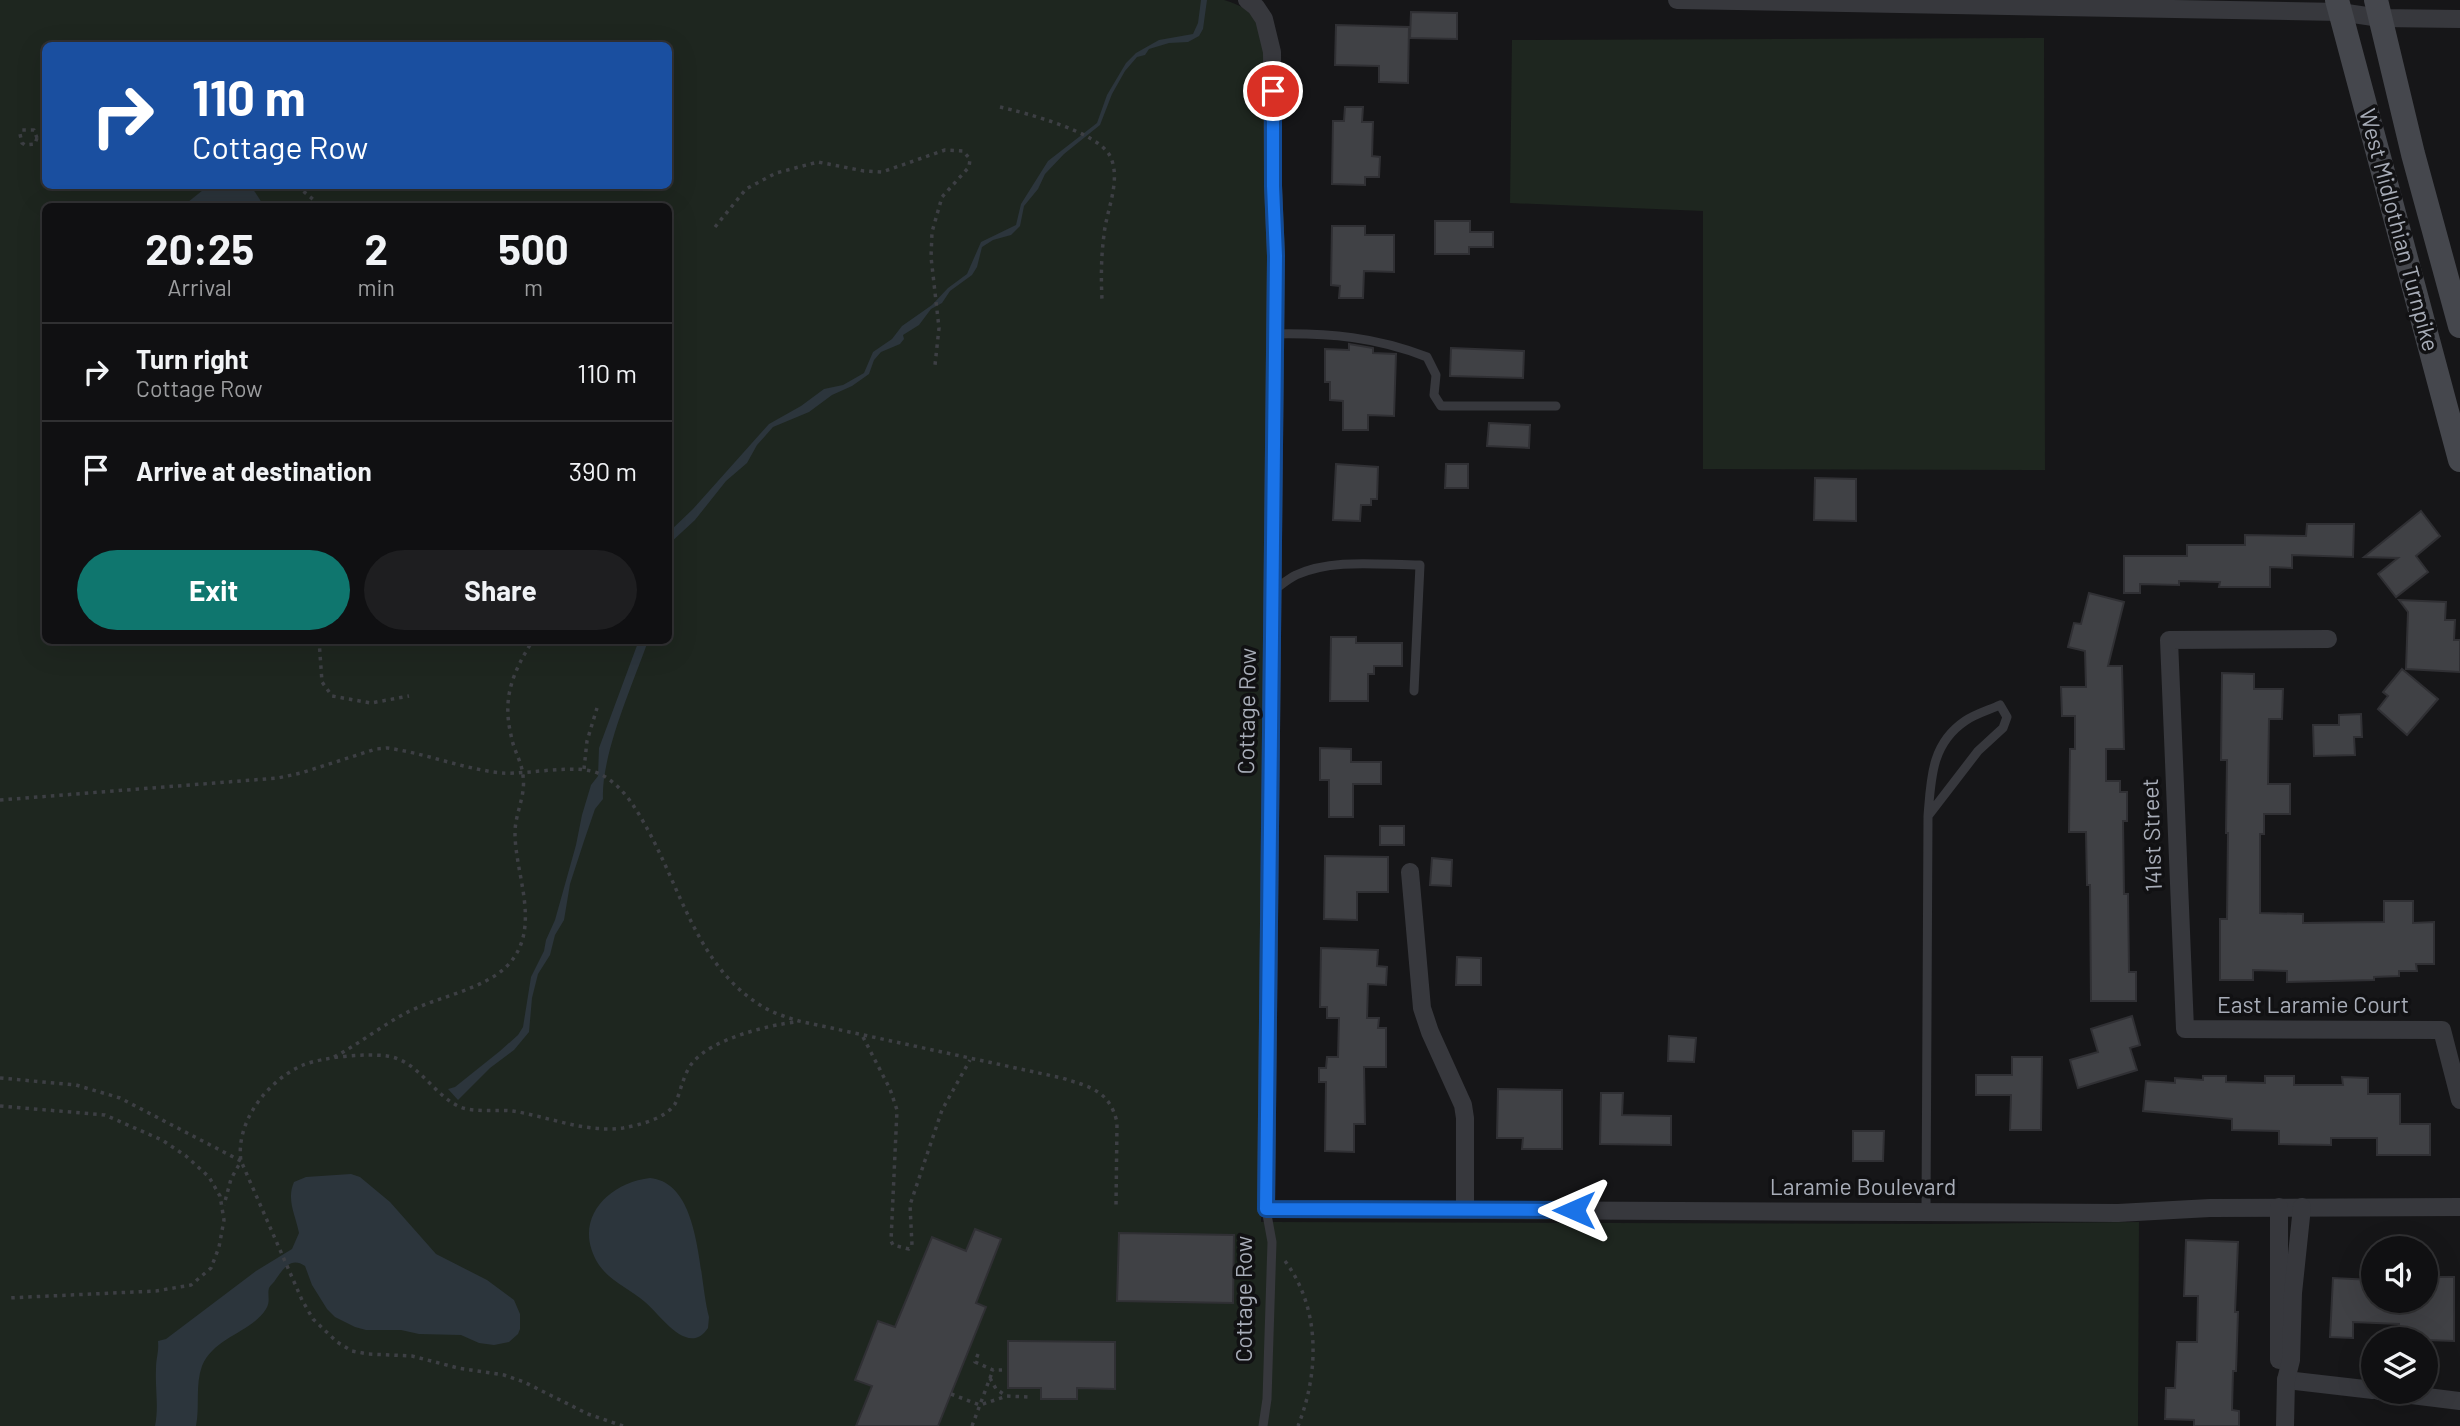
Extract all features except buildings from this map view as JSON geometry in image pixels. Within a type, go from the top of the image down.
[{"type":"main road","name":"West Midlothian Turnpike","points":[[2339,6],[2460,460]]},
{"type":"main road","name":"West Midlothian Turnpike","points":[[2378,9],[2413,154],[2460,326]]},
{"type":"street","points":[[1677,0],[2339,6],[2460,19]]},
{"type":"street","name":"Cottage Row","points":[[1249,1],[1264,19],[1272,52],[1275,334],[1266,1209]]},
{"type":"street","name":"141st Street","points":[[2185,1029],[2168,640],[2328,639]]},
{"type":"street","points":[[1410,872],[1422,1008],[1465,1118],[1465,1210]]},
{"type":"street","name":"East Laramie Court","points":[[2185,1029],[2442,1030],[2460,1100]]},
{"type":"street","points":[[2279,1207],[2279,1359],[2286,1380]]},
{"type":"street","points":[[2285,1426],[2286,1380],[2291,1360],[2293,1293],[2302,1207]]},
{"type":"street","name":"Laramie Boulevard","points":[[1266,1209],[2118,1213],[2210,1208],[2460,1207]]},
{"type":"street","points":[[2286,1380],[2361,1389]]},
{"type":"street","points":[[2438,1398],[2460,1401]]},
{"type":"lane","points":[[1275,334],[1310,333],[1356,337],[1394,344],[1427,357],[1436,375],[1434,395],[1441,407],[1556,406]]},
{"type":"lane","points":[[1273,590],[1296,575],[1317,569],[1348,564],[1420,565],[1414,691]]},
{"type":"lane","points":[[1926,1212],[1928,816],[1932,773],[1941,745],[1964,722],[2000,705],[2007,717],[2003,728],[1978,751],[1928,816]]},
{"type":"lane","name":"Cottage Row","points":[[1263,1426],[1268,1399],[1272,1242],[1266,1209]]},
{"type":"path","points":[[1000,107],[1040,117],[1094,142],[1108,153],[1114,177],[1103,237],[1102,300]]},
{"type":"path","points":[[30,129],[34,130],[37,138],[35,144],[25,145],[20,134],[22,130],[30,129]]},
{"type":"path","points":[[37,138],[42,139]]},
{"type":"path","points":[[715,228],[723,214],[746,189],[776,173],[818,162],[864,172],[883,172],[946,150],[959,150],[968,155],[970,164],[947,190],[938,208],[930,246],[939,328],[935,365]]},
{"type":"path","points":[[301,189],[317,203]]},
{"type":"path","points":[[319,644],[322,682],[332,696],[371,703],[409,696]]},
{"type":"path","points":[[330,1059],[404,1014],[492,977],[507,966],[520,947],[525,921],[515,831],[524,790],[523,773],[511,736],[509,697],[513,674],[531,644]]},
{"type":"path","points":[[584,769],[587,741],[597,708]]},
{"type":"path","points":[[0,800],[278,778],[387,748],[501,772],[584,769],[600,774],[612,781],[626,796],[644,823],[692,922],[724,974],[760,1006],[799,1021],[1062,1078],[1104,1095],[1114,1110],[1117,1122],[1116,1207]]},
{"type":"path","points":[[622,1426],[588,1414],[504,1375],[458,1368],[412,1356],[352,1351],[337,1342],[313,1319],[291,1278],[241,1161],[239,1148],[243,1127],[260,1101],[293,1071],[305,1064],[372,1055],[397,1058],[419,1072],[453,1102],[467,1109],[509,1111],[586,1127],[621,1128],[642,1124],[666,1113],[675,1104],[688,1068],[702,1053],[755,1030],[799,1021]]},
{"type":"path","points":[[862,1035],[881,1070],[897,1110],[891,1241],[893,1245],[904,1249],[909,1249],[912,1245],[910,1205],[938,1121],[958,1077],[970,1059]]},
{"type":"path","points":[[0,1078],[57,1082],[109,1094],[241,1161]]},
{"type":"path","points":[[0,1105],[93,1112],[162,1140],[200,1167],[215,1186],[223,1208]]},
{"type":"path","points":[[7,1298],[156,1291],[191,1285],[204,1275],[215,1258],[222,1232],[223,1208],[231,1179],[241,1161]]},
{"type":"path","points":[[1272,1242],[1298,1281],[1311,1318],[1313,1362],[1308,1397],[1298,1426]]},
{"type":"path","points":[[978,1354],[975,1362],[993,1370],[1002,1370]]},
{"type":"path","points":[[972,1426],[993,1370]]},
{"type":"path","points":[[990,1378],[996,1389],[1007,1396]]},
{"type":"path","points":[[951,1394],[980,1405],[1007,1396],[1028,1397]]},
{"type":"shaded area","points":[[0,0],[1224,0],[1245,9],[1256,22],[1265,61],[1270,269],[1261,1222],[2139,1222],[2138,1426],[0,1426]]},
{"type":"shaded area","points":[[1201,0],[1207,0],[1203,29],[1199,36],[1188,42],[1169,43],[1149,49],[1145,55],[1137,57],[1125,71],[1112,94],[1100,125],[1064,154],[1045,174],[1038,189],[1024,206],[1020,226],[1011,235],[993,240],[982,247],[972,275],[950,291],[942,303],[931,309],[919,325],[903,335],[904,339],[900,344],[881,352],[874,360],[869,374],[809,412],[773,427],[757,445],[747,463],[726,481],[695,520],[672,541],[672,529],[769,424],[824,389],[843,385],[864,373],[873,352],[892,339],[902,326],[932,305],[948,288],[967,274],[981,242],[1016,225],[1021,204],[1048,161],[1097,123],[1107,95],[1126,63],[1136,53],[1159,40],[1193,34],[1198,23]]},
{"type":"shaded area","points":[[2044,38],[2045,470],[1703,469],[1703,211],[1510,203],[1512,40]]},
{"type":"shaded area","points":[[204,189],[253,189],[262,203],[187,203]]},
{"type":"shaded area","points":[[638,644],[647,644],[612,741],[603,799],[595,809],[570,884],[564,920],[555,935],[550,955],[538,974],[532,998],[529,1032],[514,1050],[490,1068],[458,1100],[448,1089],[455,1087],[500,1051],[523,1027],[531,977],[555,920],[582,815],[591,785],[598,776],[599,748]]},
{"type":"shaded area","points":[[351,1174],[360,1177],[390,1202],[436,1254],[487,1280],[514,1300],[520,1314],[518,1334],[509,1342],[494,1345],[479,1343],[461,1335],[366,1330],[355,1327],[335,1317],[327,1309],[312,1285],[305,1266],[292,1263],[270,1287],[269,1301],[259,1317],[215,1348],[202,1366],[196,1426],[155,1426],[158,1341],[166,1339],[256,1271],[292,1249],[299,1233],[291,1202],[294,1182],[306,1177]]},
{"type":"shaded area","points":[[650,1178],[667,1184],[680,1196],[689,1214],[709,1317],[708,1328],[700,1336],[692,1338],[675,1331],[645,1302],[604,1271],[591,1249],[591,1220],[607,1196],[634,1181]]},
{"type":"route","points":[[1273,91],[1276,256],[1266,1209],[1574,1210]]}]
